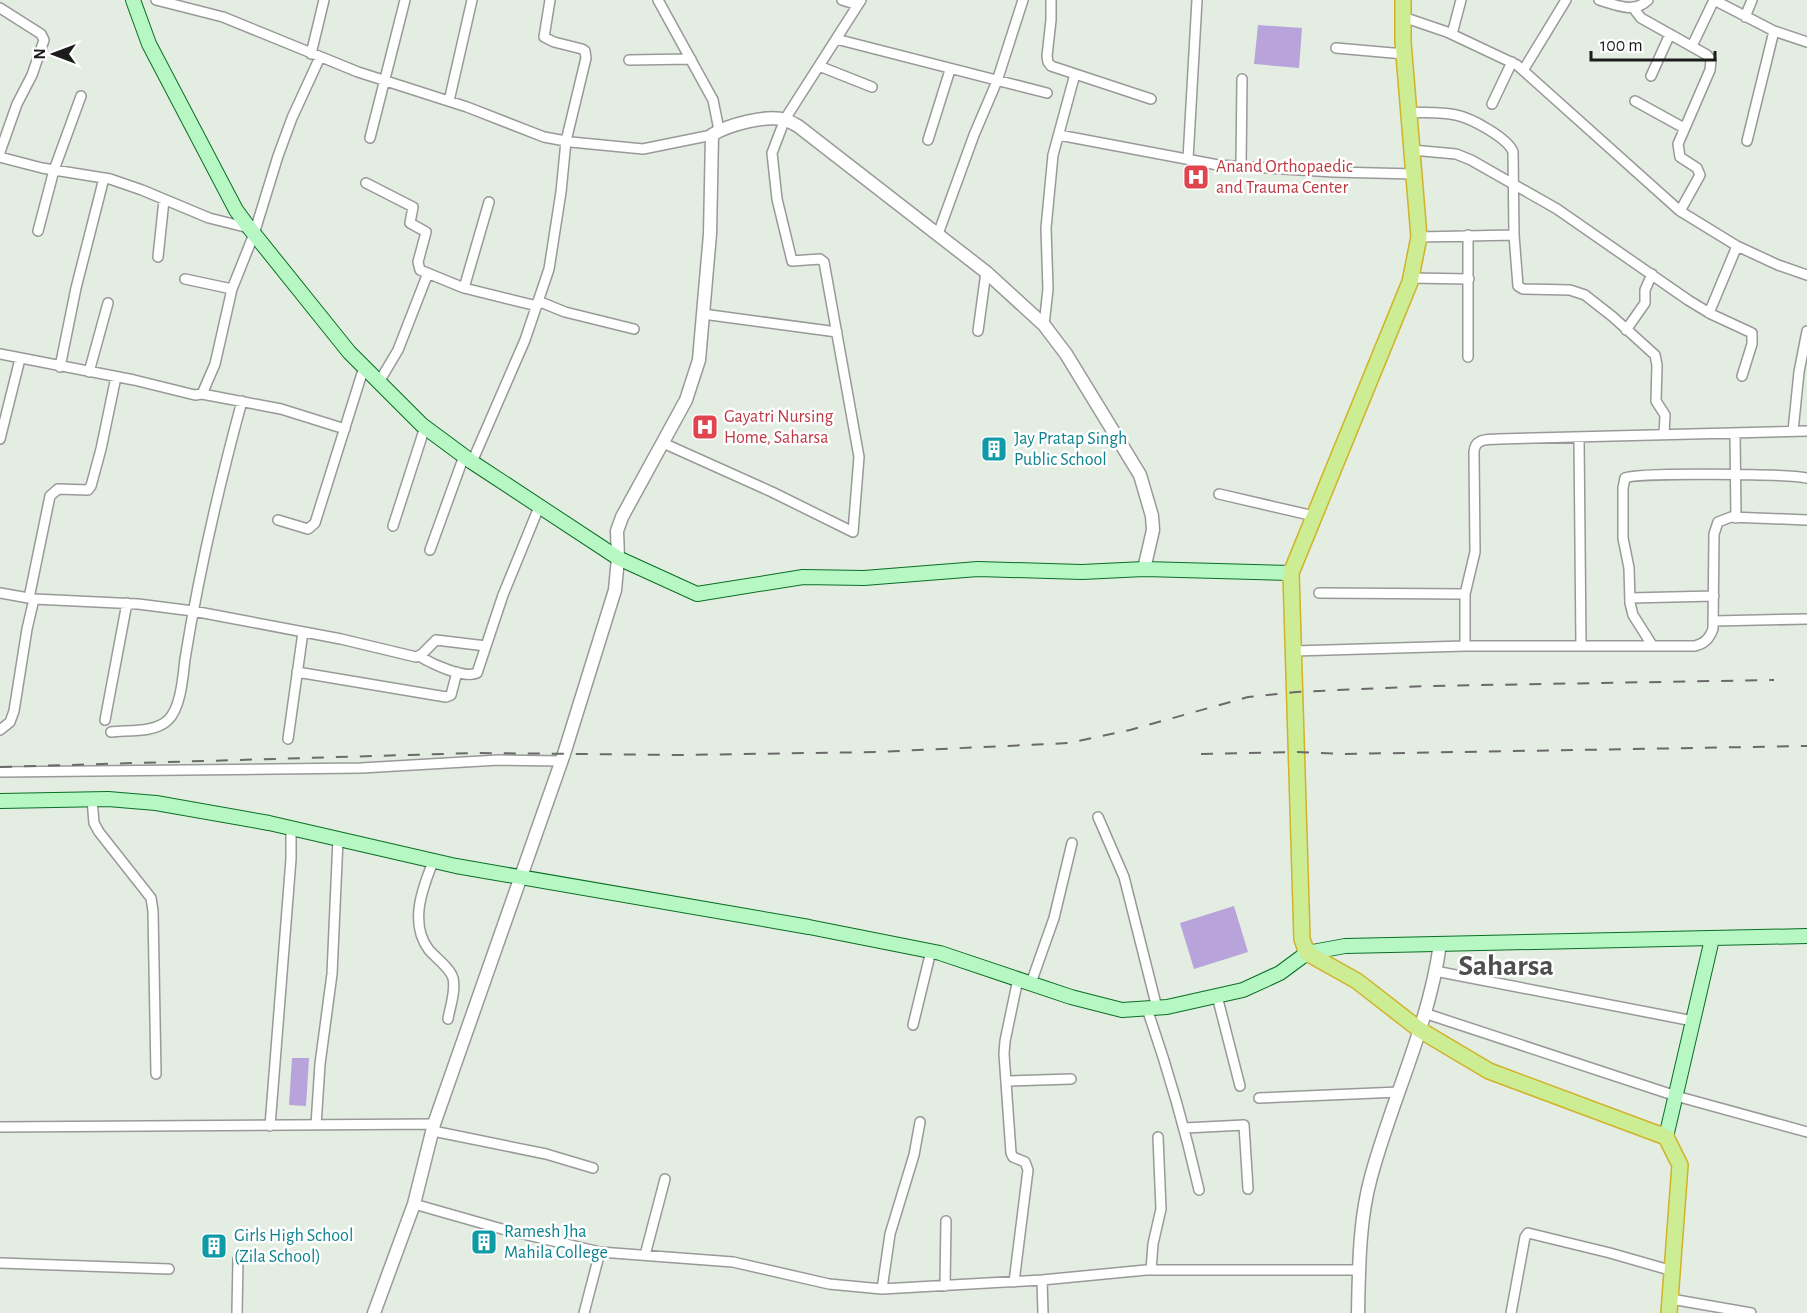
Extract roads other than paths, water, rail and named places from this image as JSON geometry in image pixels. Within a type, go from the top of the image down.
[{"type":"highway","points":[[1403,0],[1404,54],[1419,237],[1411,278],[1291,573],[1302,939],[1307,953],[1357,981],[1420,1030],[1488,1071],[1666,1137],[1680,1166],[1670,1306]]},
{"type":"main road","points":[[133,0],[149,44],[236,210],[349,352],[425,427],[468,459],[618,558],[697,594],[803,577],[864,578],[978,569],[1082,572],[1144,569],[1291,573]]},
{"type":"main road","points":[[0,801],[92,799],[156,803],[291,828],[433,862],[809,927],[931,951],[1122,1010],[1152,1009],[1243,990],[1280,973],[1307,953],[1345,946],[1807,936]]},
{"type":"main road","points":[[1666,1137],[1712,939]]},
{"type":"street","points":[[156,0],[222,17],[316,55],[544,137],[643,149],[716,133],[750,121],[785,119],[798,126],[986,272],[1044,325],[1066,354],[1140,475],[1152,516],[1153,530],[1144,569]]},
{"type":"street","points":[[202,394],[215,364],[232,289],[251,231],[316,55],[324,0]]},
{"type":"street","points":[[370,138],[405,0]]},
{"type":"street","points":[[449,101],[472,0]]},
{"type":"street","points":[[430,550],[468,459],[525,340],[549,268],[556,232],[566,141],[586,58],[585,51],[546,40],[544,37],[550,0]]},
{"type":"street","points":[[374,1313],[414,1204],[434,1127],[562,761],[615,590],[618,558],[617,531],[686,400],[699,360],[716,133],[713,100],[658,0]]},
{"type":"street","points":[[663,442],[853,532],[859,457],[824,262],[820,259],[794,262],[791,259],[771,162],[772,153],[785,119],[859,2],[842,0]]},
{"type":"street","points":[[938,234],[970,144],[997,81],[1023,0]]},
{"type":"street","points":[[1051,0],[1048,62],[1051,66],[1151,99]]},
{"type":"street","points":[[1188,159],[1197,0]]},
{"type":"street","points":[[1452,34],[1461,0]]},
{"type":"street","points":[[1524,69],[1566,0]]},
{"type":"street","points":[[1599,0],[1634,9],[1641,18],[1707,55],[1711,63],[1678,144],[1678,152],[1683,160],[1697,168],[1700,175],[1680,211]]},
{"type":"street","points":[[1634,9],[1648,0]]},
{"type":"street","points":[[1692,46],[1714,0],[1774,31],[1807,42]]},
{"type":"street","points":[[1745,17],[1752,0]]},
{"type":"street","points":[[0,8],[41,34],[44,40],[0,152]]},
{"type":"street","points":[[1403,17],[1452,34],[1524,69],[1680,211],[1737,246],[1778,265],[1807,275]]},
{"type":"street","points":[[1747,141],[1774,31]]},
{"type":"street","points":[[1651,76],[1670,34]]},
{"type":"street","points":[[836,39],[1047,93]]},
{"type":"street","points":[[1336,48],[1404,54]]},
{"type":"street","points":[[629,60],[691,59]]},
{"type":"street","points":[[1492,104],[1512,62]]},
{"type":"street","points":[[819,66],[872,87]]},
{"type":"street","points":[[928,141],[950,70]]},
{"type":"street","points":[[1044,325],[1048,289],[1047,203],[1053,155],[1075,74]]},
{"type":"street","points":[[1241,166],[1242,79]]},
{"type":"street","points":[[38,231],[54,170],[81,96]]},
{"type":"street","points":[[1635,101],[1684,128]]},
{"type":"street","points":[[1409,112],[1458,115],[1505,140],[1510,145],[1513,152],[1517,283],[1520,288],[1570,290],[1585,295],[1606,310],[1657,358],[1656,401],[1665,415],[1665,434]]},
{"type":"street","points":[[0,120],[10,124]]},
{"type":"street","points":[[1059,135],[1188,159],[1241,166],[1414,174]]},
{"type":"street","points":[[1412,150],[1456,154],[1471,160],[1557,209],[1709,313],[1752,333],[1752,344],[1742,376]]},
{"type":"street","points":[[0,157],[54,170],[104,178],[142,190],[209,218],[251,231]]},
{"type":"street","points":[[60,367],[76,288],[104,178]]},
{"type":"street","points":[[366,183],[413,207],[410,223],[426,232],[417,266],[420,270],[464,288],[538,303],[634,329]]},
{"type":"street","points":[[158,257],[164,200]]},
{"type":"street","points":[[464,288],[489,202]]},
{"type":"street","points":[[1468,235],[1468,357]]},
{"type":"street","points":[[1419,237],[1514,235]]},
{"type":"street","points":[[1709,313],[1737,246]]},
{"type":"street","points":[[978,331],[986,272]]},
{"type":"street","points":[[379,382],[398,350],[428,273]]},
{"type":"street","points":[[1626,330],[1645,303],[1645,290],[1652,274]]},
{"type":"street","points":[[1411,278],[1468,279]]},
{"type":"street","points":[[185,279],[232,289]]},
{"type":"street","points":[[89,372],[108,303]]},
{"type":"street","points":[[703,314],[837,332]]},
{"type":"street","points":[[1793,431],[1799,372],[1807,331]]},
{"type":"street","points":[[0,354],[195,395],[243,400],[345,429]]},
{"type":"street","points":[[0,439],[20,358]]},
{"type":"street","points":[[278,520],[308,529],[315,523],[364,367]]},
{"type":"street","points":[[0,730],[10,722],[14,711],[50,496],[58,489],[82,491],[88,490],[91,486],[116,377]]},
{"type":"street","points":[[111,732],[159,726],[168,721],[173,714],[180,694],[193,611],[221,478],[243,400]]},
{"type":"street","points":[[393,526],[425,427]]},
{"type":"street","points":[[1465,646],[1465,594],[1475,552],[1476,444],[1483,440],[1807,431]]},
{"type":"street","points":[[1735,433],[1736,518]]},
{"type":"street","points":[[1580,437],[1581,646]]},
{"type":"street","points":[[1652,645],[1633,615],[1630,598],[1629,561],[1623,538],[1625,478],[1633,475],[1735,475],[1807,478]]},
{"type":"street","points":[[1219,494],[1314,516]]},
{"type":"street","points":[[0,592],[31,599],[127,603],[193,611],[419,656],[457,672],[473,675],[477,673],[503,595],[539,507]]},
{"type":"street","points":[[1294,651],[1465,646],[1695,646],[1703,644],[1709,638],[1714,621],[1715,528],[1718,522],[1723,519],[1736,518],[1807,520]]},
{"type":"street","points":[[1319,593],[1465,594]]},
{"type":"street","points":[[1630,598],[1714,596]]},
{"type":"street","points":[[105,720],[127,603]]},
{"type":"street","points":[[1714,621],[1807,619]]},
{"type":"street","points":[[288,739],[303,632]]},
{"type":"street","points":[[419,656],[436,640],[486,646]]},
{"type":"street","points":[[297,672],[446,697],[454,691],[457,672]]},
{"type":"street","points":[[0,772],[361,768],[499,760],[562,761]]},
{"type":"street","points":[[92,799],[94,823],[99,832],[151,898],[156,1074]]},
{"type":"street","points":[[1098,817],[1124,877],[1152,1009],[1185,1128],[1199,1190]]},
{"type":"street","points":[[270,1126],[291,859],[291,828]]},
{"type":"street","points":[[316,1125],[320,1064],[332,974],[338,839]]},
{"type":"street","points":[[1031,983],[1054,918],[1071,843]]},
{"type":"street","points":[[433,862],[420,896],[419,927],[425,943],[452,976],[453,988],[448,1019]]},
{"type":"street","points":[[1358,1313],[1363,1219],[1370,1178],[1420,1030],[1440,944]]},
{"type":"street","points":[[913,1025],[931,951]]},
{"type":"street","points":[[1435,971],[1693,1021]]},
{"type":"street","points":[[1014,1282],[1028,1170],[1024,1162],[1013,1157],[1011,1153],[1006,1081],[1005,1041],[1018,979]]},
{"type":"street","points":[[1217,996],[1240,1086]]},
{"type":"street","points":[[1424,1013],[1676,1096],[1807,1132]]},
{"type":"street","points":[[1006,1081],[1071,1079]]},
{"type":"street","points":[[1259,1098],[1399,1092]]},
{"type":"street","points":[[882,1290],[890,1234],[914,1155],[920,1122]]},
{"type":"street","points":[[0,1127],[316,1125],[434,1127],[546,1154],[593,1168]]},
{"type":"street","points":[[1185,1128],[1244,1125],[1248,1189]]},
{"type":"street","points":[[1151,1270],[1153,1244],[1161,1209],[1158,1137]]},
{"type":"street","points":[[645,1256],[665,1179]]},
{"type":"street","points":[[414,1204],[502,1229],[600,1252],[733,1262],[829,1284],[882,1290],[1042,1280],[1151,1270],[1359,1270]]},
{"type":"street","points":[[945,1286],[946,1221]]},
{"type":"street","points":[[1511,1313],[1525,1237],[1528,1233],[1673,1271]]},
{"type":"street","points":[[584,1313],[600,1252]]},
{"type":"street","points":[[237,1313],[238,1259]]},
{"type":"street","points":[[0,1263],[169,1269]]},
{"type":"street","points":[[1042,1280],[1043,1313]]},
{"type":"street","points":[[1670,1306],[1751,1313]]},
{"type":"railway","points":[[0,767],[476,753],[681,755],[877,752],[1069,743],[1130,730],[1248,697],[1296,692],[1428,686],[1774,680]]},
{"type":"railway","points":[[1201,754],[1297,752],[1344,754],[1807,746]]},
{"type":"place","name":"Anand Orthopaedic and Trauma Center","points":[[1196,177]]},
{"type":"place","name":"Gayatri Nursing Home, Saharsa","points":[[705,427]]},
{"type":"place","name":"Jay Pratap Singh Public School","points":[[994,449]]},
{"type":"place","name":"Ramesh Jha Mahila College","points":[[484,1242]]},
{"type":"place","name":"Girls High School (Zila School)","points":[[214,1246]]},
{"type":"district","name":"Saharsa","points":[[1506,966]]}]
